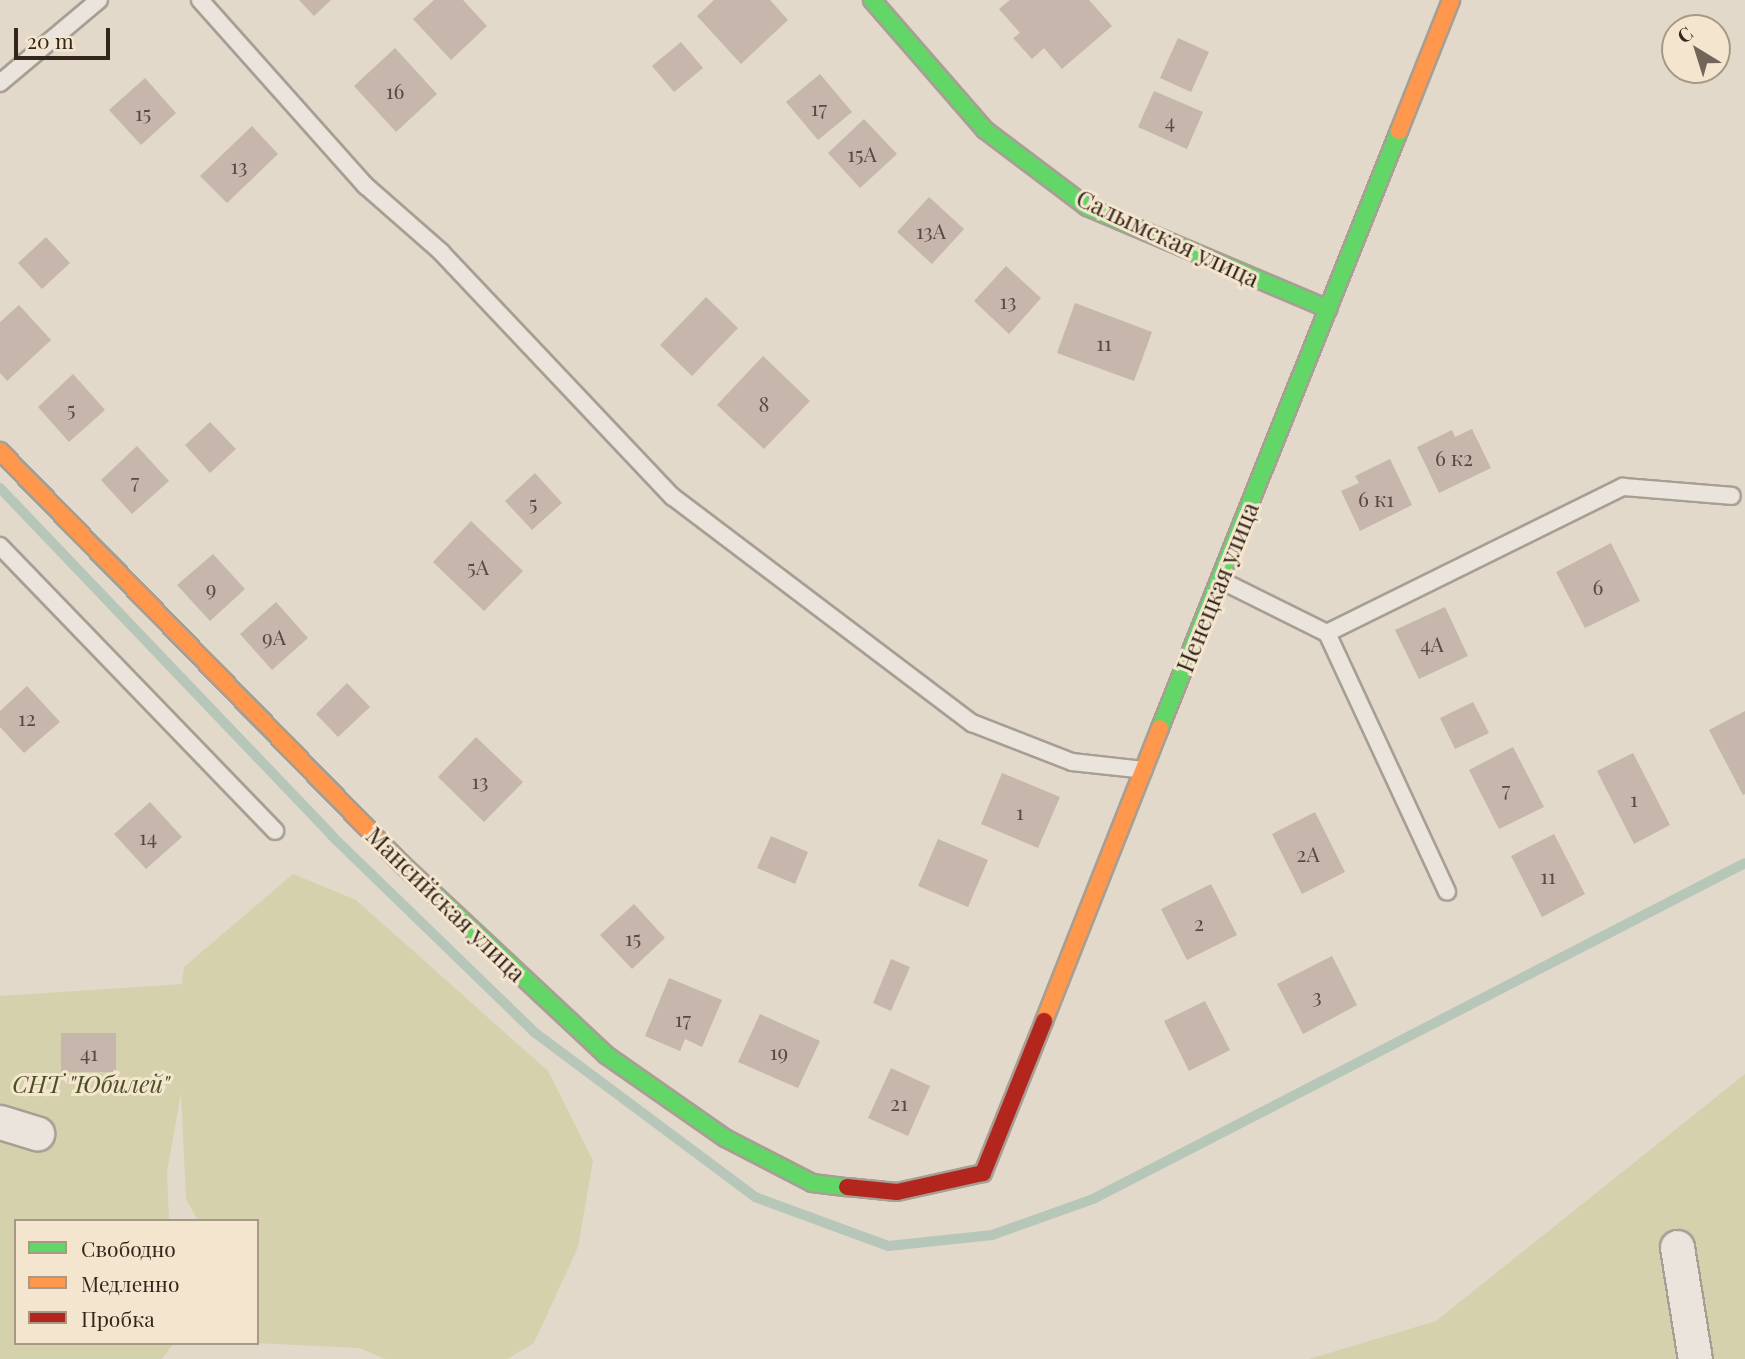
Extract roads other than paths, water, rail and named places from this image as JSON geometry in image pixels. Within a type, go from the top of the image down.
[{"type":"street","name":"Салымская улица","points":[[872,0],[985,130],[1087,206],[1328,310]]},
{"type":"street","name":"Ненецкая улица","points":[[983,1173],[1451,0]]},
{"type":"street","name":"Мансийская улица","points":[[0,452],[421,884],[606,1055],[725,1138],[812,1182],[897,1192],[983,1173]]},
{"type":"street","points":[[0,1122],[37,1133]]},
{"type":"street","points":[[1677,1247],[1695,1359]]},
{"type":"lane","points":[[0,83],[99,0]]},
{"type":"lane","points":[[200,0],[366,186],[441,252],[673,497],[972,723],[1072,762],[1144,770]]},
{"type":"lane","points":[[1327,633],[1623,486],[1732,496]]},
{"type":"lane","points":[[0,546],[275,831]]},
{"type":"lane","points":[[1220,580],[1327,633],[1447,892]]},
{"type":"waterway","points":[[0,488],[332,836],[534,1032],[755,1197],[888,1246],[992,1235],[1093,1199],[1745,863]]},
{"type":"park label","name":"СНТ \"Юбилей\"","points":[[91,1084]]}]
